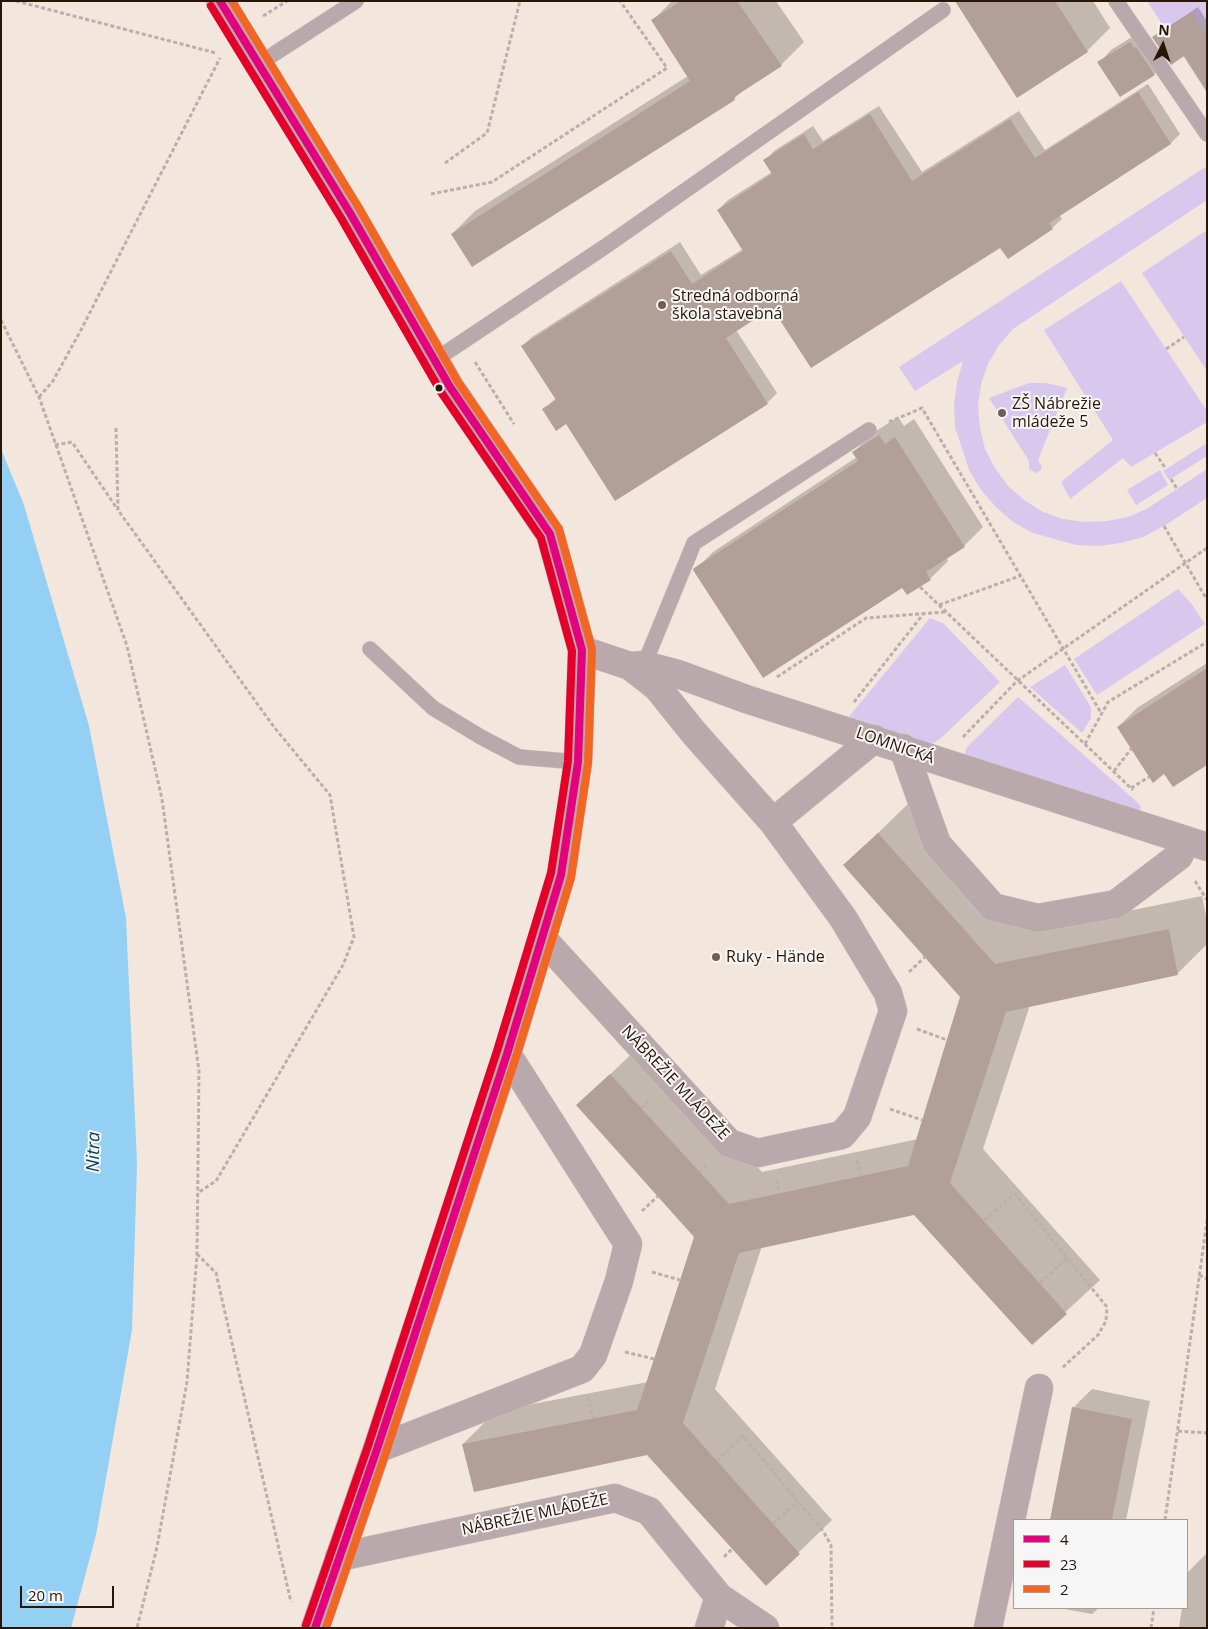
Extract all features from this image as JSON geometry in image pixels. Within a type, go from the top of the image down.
[{"type":"street","points":[[229,4],[260,64],[360,229],[450,386],[550,534],[582,650],[578,762],[561,875],[507,1054],[377,1449],[315,1628]]},
{"type":"street","name":"LOMNICKÁ","points":[[582,650],[637,666],[678,674],[746,699],[874,738],[939,761],[1197,844]]},
{"type":"street","name":"NÁBREŽIE MLÁDEŽE","points":[[542,938],[729,1143],[758,1153],[842,1136],[857,1117],[893,1011],[888,993],[843,918],[773,822],[637,666]]},
{"type":"street","points":[[773,822],[874,738]]},
{"type":"street","points":[[903,748],[936,844],[992,907],[1038,918],[1116,904],[1197,844]]},
{"type":"street","points":[[377,1449],[582,1369],[593,1354],[619,1280],[628,1244],[507,1054]]},
{"type":"street","points":[[988,1628],[1040,1388]]},
{"type":"street","name":"NÁBREŽIE MLÁDEŽE","points":[[339,1556],[615,1498],[649,1511],[719,1597],[765,1628]]},
{"type":"street","points":[[709,1628],[719,1597]]},
{"type":"lane","points":[[260,64],[356,1]]},
{"type":"lane","points":[[1116,1],[1207,134]]},
{"type":"lane","points":[[435,360],[606,246],[943,10]]},
{"type":"lane","points":[[637,666],[694,543],[869,430]]},
{"type":"lane","points":[[370,649],[433,708],[481,737],[519,757],[578,762]]},
{"type":"path","points":[[16,1],[222,54],[82,328],[53,381],[39,397]]},
{"type":"path","points":[[445,163],[487,133],[520,1]]},
{"type":"path","points":[[431,194],[492,182],[667,68],[620,1]]},
{"type":"path","points":[[1,320],[39,397],[128,646],[162,799],[199,1071],[197,1254],[187,1382],[157,1548],[137,1628]]},
{"type":"path","points":[[1166,349],[1184,337]]},
{"type":"path","points":[[869,430],[922,408],[1101,713]]},
{"type":"path","points":[[116,428],[118,510]]},
{"type":"path","points":[[55,445],[72,442],[118,510],[274,727],[330,795],[354,936],[343,965],[216,1181],[198,1192]]},
{"type":"path","points":[[1155,453],[1166,469]]},
{"type":"path","points":[[1171,479],[1177,489]]},
{"type":"path","points":[[1164,526],[1184,564],[1207,600]]},
{"type":"path","points":[[939,761],[1018,680],[1207,548]]},
{"type":"path","points":[[939,605],[1020,576]]},
{"type":"path","points":[[920,587],[1138,794]]},
{"type":"path","points":[[775,678],[866,618],[945,612]]},
{"type":"path","points":[[836,726],[924,613]]},
{"type":"path","points":[[1085,744],[1108,702],[1207,642]]},
{"type":"path","points":[[1114,772],[1131,749]]},
{"type":"path","points":[[1131,788],[1149,777]]},
{"type":"path","points":[[984,1220],[1015,1194],[1107,1307],[1106,1321],[1098,1336],[1040,1388]]},
{"type":"path","points":[[1165,1519],[1207,1221]]},
{"type":"path","points":[[197,1254],[216,1273],[293,1611]]},
{"type":"path","points":[[1040,1283],[1067,1258]]},
{"type":"path","points":[[1199,1275],[1207,1278]]},
{"type":"path","points":[[1178,1430],[1207,1433]]},
{"type":"path","points":[[717,1460],[743,1436],[823,1531],[831,1545],[832,1628]]},
{"type":"path","points":[[773,1524],[798,1502]]},
{"type":"path","points":[[1151,1628],[1154,1609]]},
{"type":"shaded area","points":[[1147,1],[1207,1],[1207,93]]},
{"type":"shaded area","points":[[1207,166],[1207,200],[1013,329],[999,345],[988,364],[981,384],[978,406],[980,428],[985,449],[995,468],[1008,486],[1024,500],[1043,512],[1063,519],[1085,522],[1107,521],[1128,517],[1148,508],[1207,469],[1207,498],[1164,526],[1143,537],[1121,543],[1099,546],[1076,545],[1033,533],[1013,522],[996,507],[981,490],[969,470],[955,427],[954,405],[957,382],[963,361],[915,391],[899,367]]},
{"type":"shaded area","points":[[1207,230],[1207,371],[1142,273]]},
{"type":"shaded area","points":[[1121,281],[1207,411],[1207,422],[1131,467],[1123,458],[1070,499],[1061,482],[1113,440],[1044,330]]},
{"type":"shaded area","points":[[1029,383],[1046,383],[1067,388],[1038,460],[1042,467],[1041,470],[1036,473],[1029,469],[1029,461],[989,398]]},
{"type":"shaded area","points":[[1207,443],[1207,456],[1169,480],[1163,471]]},
{"type":"shaded area","points":[[1160,470],[1168,485],[1136,505],[1127,490]]},
{"type":"shaded area","points":[[1178,589],[1191,603],[1205,624],[1097,695],[1074,659]]},
{"type":"shaded area","points":[[930,618],[943,623],[1000,682],[940,739],[932,744],[925,744],[847,719]]},
{"type":"shaded area","points":[[1065,665],[1091,707],[1091,718],[1082,733],[1030,687]]},
{"type":"shaded area","points":[[1018,697],[1135,800],[1141,806],[1139,815],[968,759],[965,753],[967,747]]},
{"type":"water","name":"Nitra","points":[[1,449],[24,505],[89,726],[126,918],[137,1164],[132,1330],[96,1535],[71,1628],[1,1628]]},
{"type":"building","points":[[681,1],[737,1],[782,66],[734,97],[735,100],[472,267],[451,234],[690,81],[651,20]]},
{"type":"building","points":[[955,1],[1055,1],[1088,52],[1017,98]]},
{"type":"building","points":[[1192,12],[1207,36],[1207,92],[1184,56],[1171,65],[1152,37]]},
{"type":"building","points":[[1130,42],[1134,48],[1136,47],[1155,75],[1120,97],[1097,62]]},
{"type":"building","name":"Stredná odborná škola stavebná","points":[[1138,92],[1171,144],[1049,223],[1053,229],[1008,259],[1000,248],[811,368],[772,308],[726,338],[768,404],[615,501],[566,424],[556,431],[542,409],[556,400],[521,346],[671,251],[692,284],[743,251],[717,210],[772,174],[763,160],[804,134],[813,149],[870,114],[912,181],[1010,119],[1035,158]]},
{"type":"building","points":[[879,435],[885,444],[895,437],[965,547],[926,572],[931,580],[907,595],[902,588],[763,678],[693,570],[858,461],[852,452]]},
{"type":"building","points":[[1207,668],[1207,765],[1173,787],[1164,774],[1153,783],[1117,727]]},
{"type":"building","points":[[878,833],[995,964],[1169,929],[1178,975],[1006,1012],[950,1183],[1067,1314],[1032,1345],[914,1215],[739,1253],[683,1423],[800,1554],[766,1586],[647,1455],[474,1492],[462,1444],[637,1410],[694,1237],[576,1105],[610,1074],[729,1204],[908,1166],[960,997],[843,865]]},
{"type":"building","points":[[1072,1407],[1132,1419],[1112,1519],[1050,1519]]},
{"type":"transit line","name":"4","points":[[220,1],[350,213],[450,387],[550,534],[582,650],[578,762],[561,875],[507,1054],[377,1449],[315,1628]]},
{"type":"transit line","name":"2","points":[[232,1],[359,208],[458,382],[559,529],[592,649],[588,763],[571,878],[516,1057],[326,1628]]},
{"type":"transit line","name":"23","points":[[211,6],[341,218],[441,392],[541,538],[572,651],[568,761],[551,873],[497,1051],[368,1446],[306,1625]]},
{"type":"place","name":"Stredná odborná škola stavebná","points":[[662,305]]},
{"type":"place","name":"ZŠ Nábrežie mládeže 5","points":[[1002,413]]},
{"type":"place","name":"Ruky - Hände","points":[[716,957]]}]
